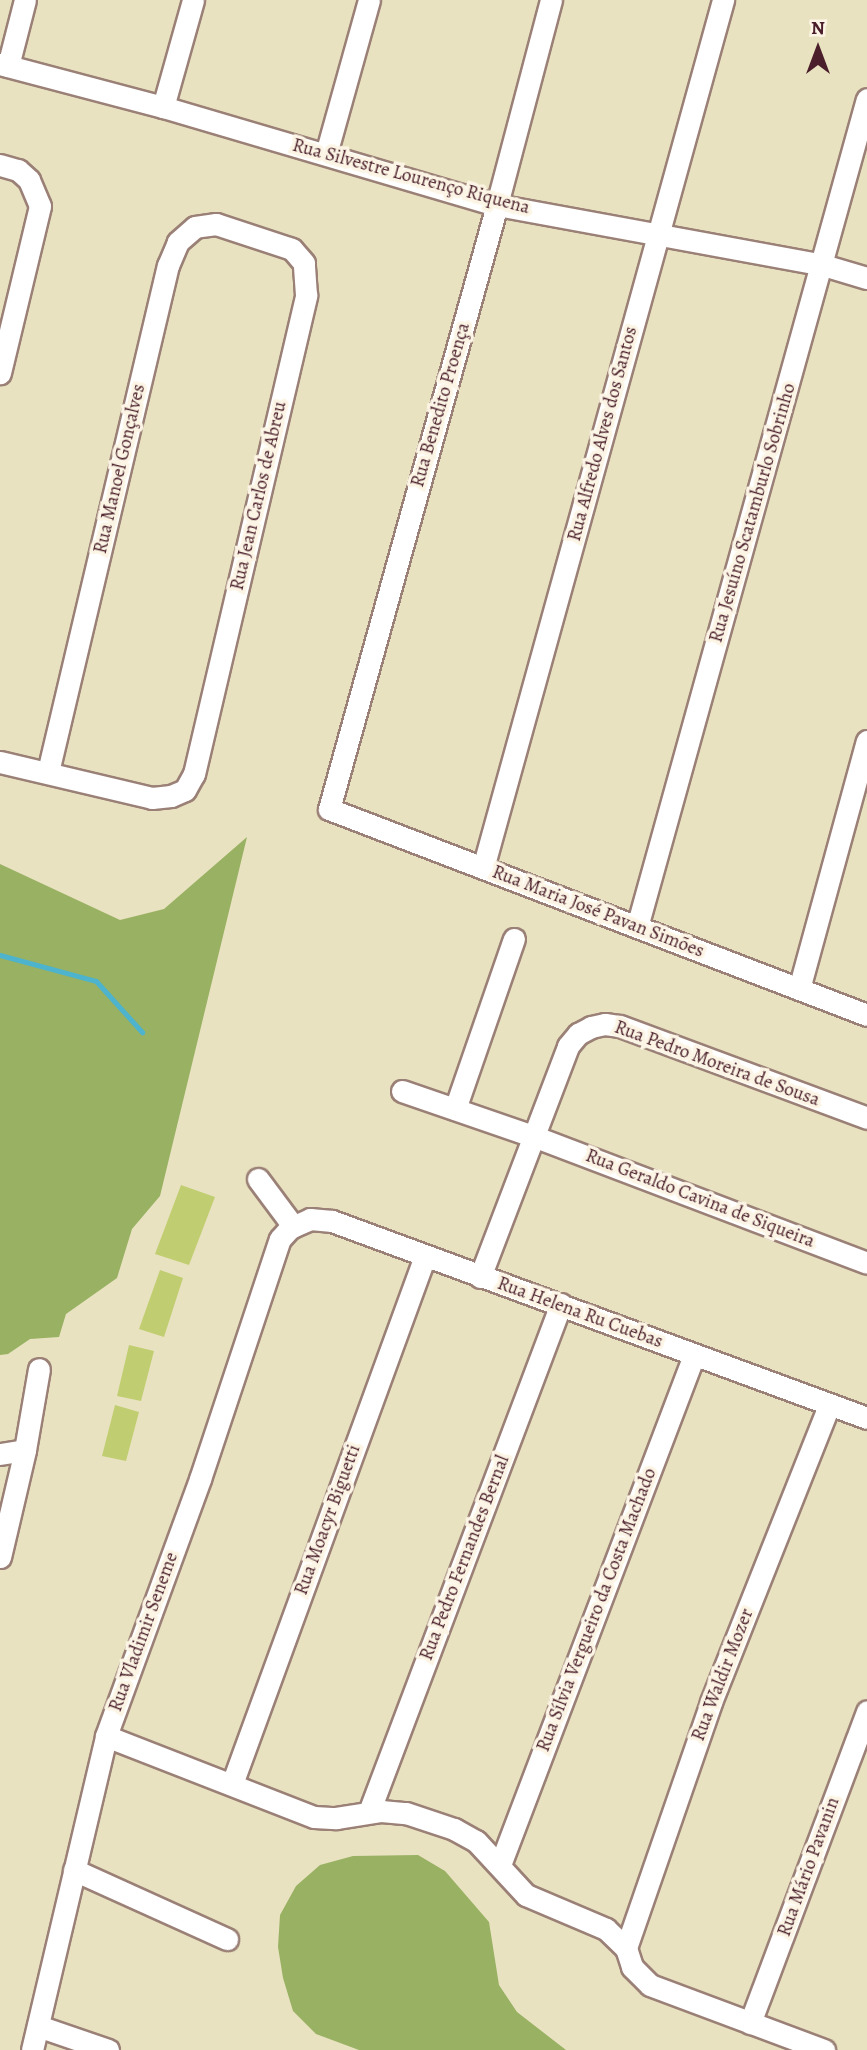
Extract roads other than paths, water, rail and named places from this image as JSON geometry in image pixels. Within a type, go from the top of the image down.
[{"type":"street","points":[[4,65],[26,0]]},
{"type":"street","points":[[163,107],[193,0]]},
{"type":"street","points":[[326,154],[369,0]]},
{"type":"street","name":"Rua Benedito Proença","points":[[329,809],[497,205],[551,0]]},
{"type":"street","name":"Rua Alfredo Alves dos Santos","points":[[483,868],[723,0]]},
{"type":"street","name":"Rua Silvestre Lourenço Riquena","points":[[4,65],[163,107],[497,205],[823,265],[867,278]]},
{"type":"street","name":"Rua Jesuíno Scatamburlo Sobrinho","points":[[637,927],[867,99]]},
{"type":"street","points":[[0,165],[18,170],[29,180],[40,206],[0,373]]},
{"type":"street","name":"Rua Manoel Gonçalves","points":[[48,772],[168,265],[178,242],[195,227],[216,224],[248,232]]},
{"type":"street","name":"Rua Jean Carlos de Abreu","points":[[48,772],[152,798],[172,796],[185,790],[194,774],[306,295],[304,263],[292,249],[248,232]]},
{"type":"street","points":[[799,989],[867,741]]},
{"type":"street","points":[[0,762],[48,772]]},
{"type":"street","name":"Rua Maria José Pavan Simões","points":[[329,809],[867,1015]]},
{"type":"street","points":[[455,1109],[514,939]]},
{"type":"street","name":"Rua Pedro Moreira de Sousa","points":[[480,1277],[568,1046],[584,1030],[605,1024],[620,1026],[867,1118]]},
{"type":"street","name":"Rua Geraldo Cavina de Siqueira","points":[[402,1091],[533,1136],[867,1263]]},
{"type":"street","points":[[258,1179],[293,1226]]},
{"type":"street","name":"Rua Helena Ru Cuebas","points":[[293,1226],[310,1219],[325,1219],[867,1418]]},
{"type":"street","name":"Rua Vladimir Seneme","points":[[32,2050],[106,1736],[200,1479],[280,1239],[293,1226]]},
{"type":"street","name":"Rua Moacyr Biguetti","points":[[232,1784],[425,1256]]},
{"type":"street","name":"Rua Pedro Fernandes Bernal","points":[[369,1812],[561,1304]]},
{"type":"street","name":"Rua Sílvia Vergueiro da Costa Machado","points":[[500,1865],[694,1355]]},
{"type":"street","points":[[0,1558],[25,1450],[38,1368]]},
{"type":"street","name":"Rua Waldir Mozer","points":[[626,1948],[711,1702],[829,1405]]},
{"type":"street","points":[[0,1454],[25,1450]]},
{"type":"street","name":"Rua Mário Pavanin","points":[[750,2023],[867,1710]]},
{"type":"street","points":[[106,1736],[314,1817],[335,1818],[369,1812],[406,1813],[431,1819],[476,1841],[526,1895],[598,1923],[626,1948],[632,1967],[650,1985],[824,2050]]},
{"type":"street","points":[[74,1870],[227,1939]]},
{"type":"street","points":[[38,2026],[108,2050]]},
{"type":"waterway","points":[[0,955],[96,981],[142,1032]]}]
